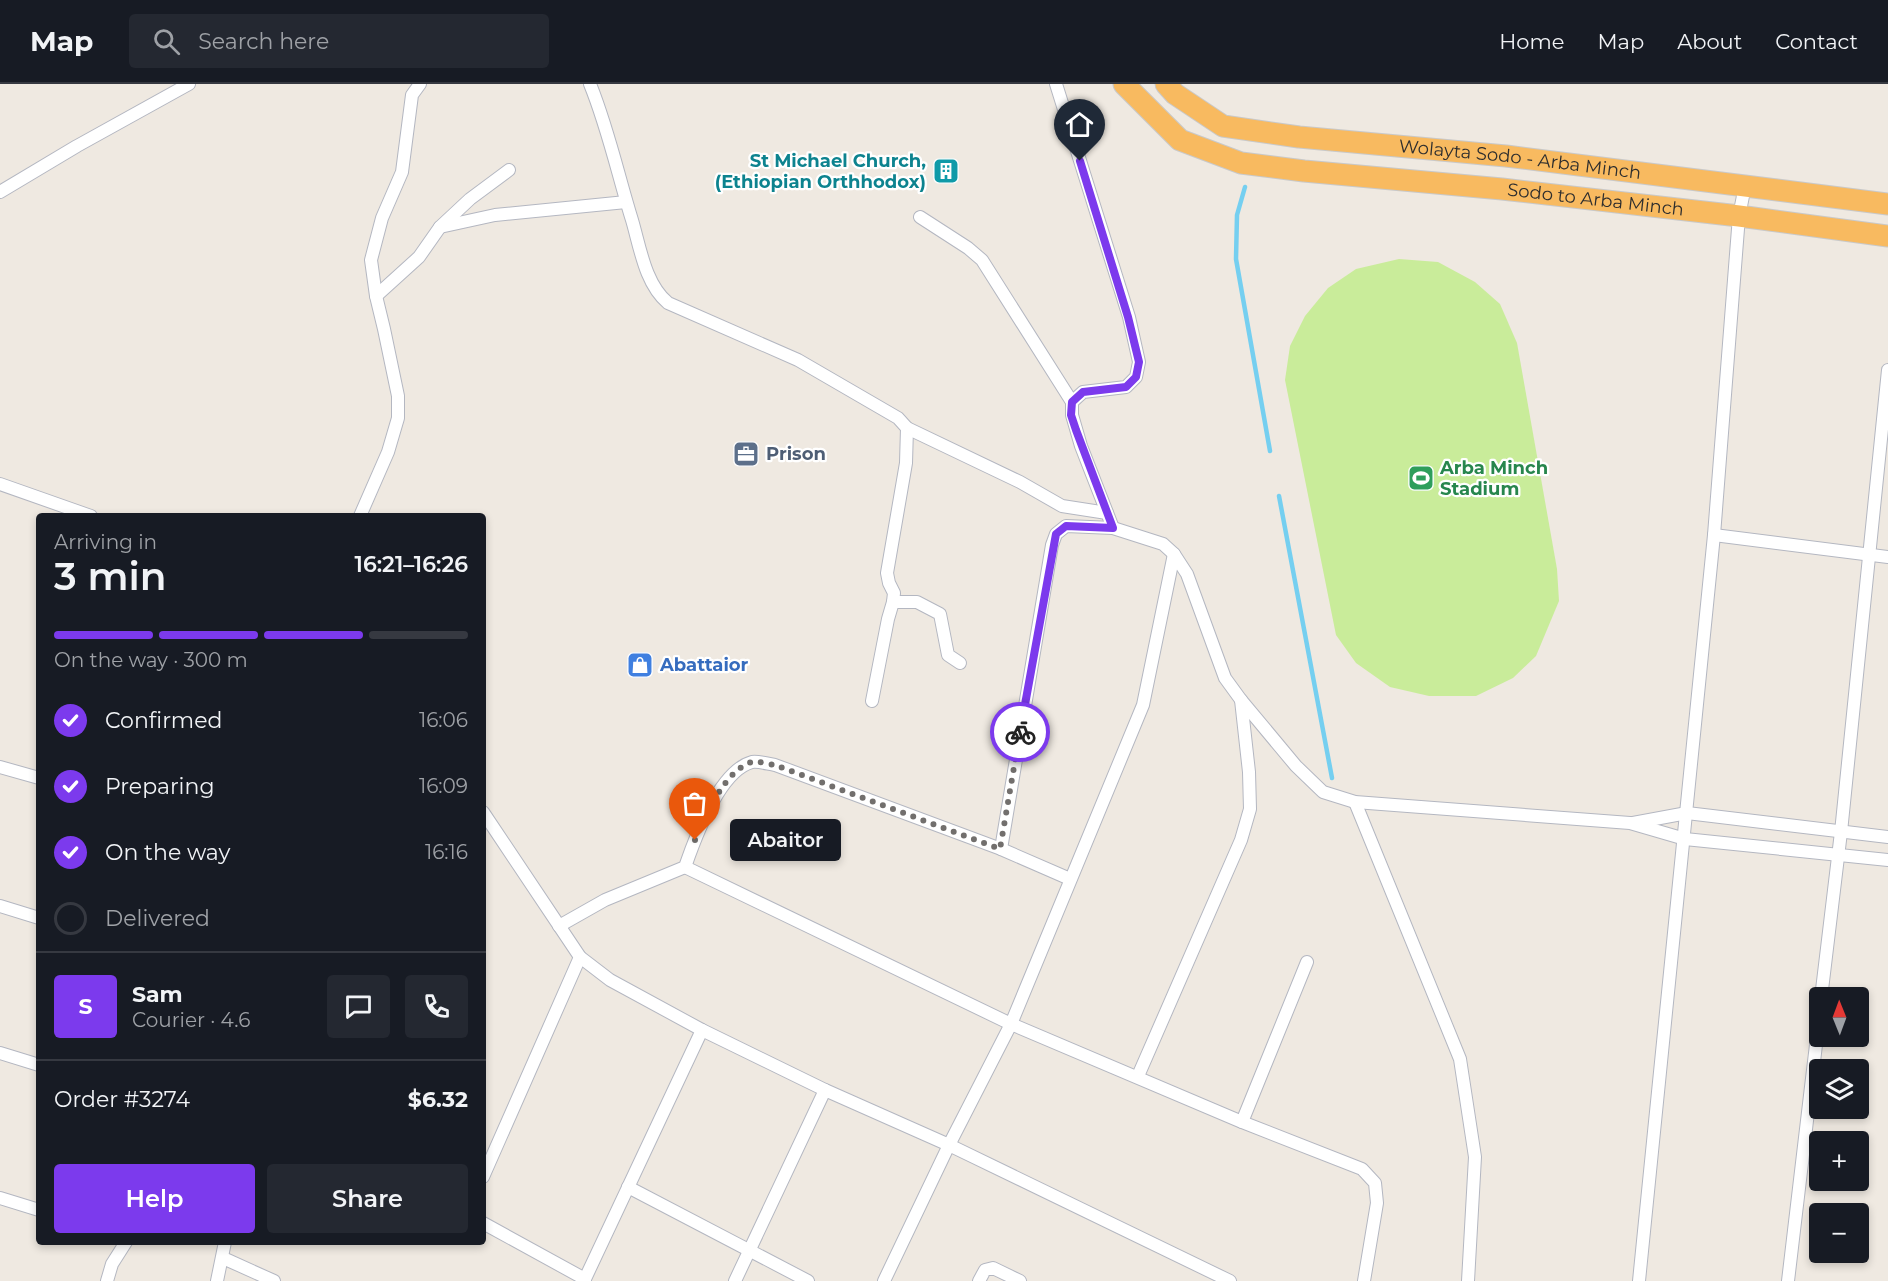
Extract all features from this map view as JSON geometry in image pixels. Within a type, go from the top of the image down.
[{"type":"highway","name":"Sodo to Arba Minch","points":[[1124,84],[1180,140],[1241,163],[1502,189],[1739,216],[1888,236]]},
{"type":"highway","name":"Wolayta Sodo - Arba Minch","points":[[1166,84],[1175,94],[1222,126],[1299,137],[1506,156],[1888,204]]},
{"type":"highway","points":[[1502,189],[1506,156]]},
{"type":"street","points":[[0,192],[189,84]]},
{"type":"street","points":[[361,513],[388,453],[398,418],[398,396],[375,296],[371,260],[375,241],[402,172],[412,95],[420,84]]},
{"type":"street","points":[[590,84],[654,287],[668,303],[798,360],[898,418],[907,428],[1020,482],[1062,506],[1107,513]]},
{"type":"street","points":[[1056,84],[1128,317],[1139,362],[1136,377],[1126,387],[1083,392],[1072,402]]},
{"type":"street","points":[[375,296],[419,257],[440,227],[509,170]]},
{"type":"street","points":[[1639,1281],[1688,813],[1714,535],[1739,216],[1745,186]]},
{"type":"street","points":[[440,227],[495,215],[626,202]]},
{"type":"street","points":[[920,217],[968,248],[982,260],[1072,402],[1071,415],[1113,528]]},
{"type":"street","points":[[1822,987],[1841,832],[1888,370]]},
{"type":"street","points":[[872,701],[893,602],[894,593],[887,573],[906,463],[907,428]]},
{"type":"street","points":[[0,484],[82,513]]},
{"type":"street","points":[[1000,849],[1056,534],[1066,526],[1113,528],[1163,544],[1174,554],[1187,574],[1225,678],[1296,766],[1323,792],[1355,802],[1630,823],[1685,839],[1838,853],[1888,860]]},
{"type":"street","points":[[1714,535],[1888,557]]},
{"type":"street","points":[[884,1281],[949,1145],[1011,1024],[1143,705],[1174,554]]},
{"type":"street","points":[[893,602],[917,602],[940,614],[948,656],[960,663]]},
{"type":"street","points":[[1138,1076],[1241,840],[1250,809],[1249,772],[1241,700]]},
{"type":"street","points":[[559,926],[605,900],[685,867],[708,808],[737,769],[753,762],[775,765],[1000,849],[1070,879]]},
{"type":"street","points":[[0,767],[36,777]]},
{"type":"street","points":[[1355,802],[1460,1059],[1475,1157],[1468,1281]]},
{"type":"street","points":[[1630,823],[1688,813],[1888,837]]},
{"type":"street","points":[[486,817],[580,957],[610,980],[702,1030],[825,1090],[949,1145],[1230,1281]]},
{"type":"street","points":[[685,867],[1011,1024],[1242,1122],[1362,1169],[1376,1183],[1377,1203],[1364,1281]]},
{"type":"street","points":[[0,906],[36,917]]},
{"type":"street","points":[[486,1170],[580,957]]},
{"type":"street","points":[[1242,1122],[1307,962]]},
{"type":"street","points":[[486,1225],[585,1280],[702,1030]]},
{"type":"street","points":[[1788,1281],[1816,1047]]},
{"type":"street","points":[[0,1053],[36,1064]]},
{"type":"street","points":[[735,1281],[825,1090]]},
{"type":"street","points":[[628,1187],[808,1281]]},
{"type":"street","points":[[0,1198],[36,1209]]},
{"type":"street","points":[[107,1281],[112,1264],[124,1245]]},
{"type":"street","points":[[217,1281],[225,1245]]},
{"type":"street","points":[[223,1258],[274,1281]]},
{"type":"street","points":[[979,1281],[984,1270],[993,1268],[1020,1281]]},
{"type":"green space","points":[[1399,259],[1438,262],[1475,282],[1500,304],[1517,343],[1557,569],[1559,601],[1536,656],[1513,678],[1476,696],[1429,696],[1390,687],[1356,663],[1336,635],[1285,380],[1290,346],[1305,316],[1328,288],[1356,269]]},
{"type":"waterway","points":[[1245,187],[1237,215],[1236,259],[1270,451]]},
{"type":"waterway","points":[[1279,496],[1332,778]]},
{"type":"way so far","points":[[695,840],[708,808],[737,769],[753,762],[775,765],[1000,849],[1020,732]]},
{"type":"place","name":"St Michael Church, (Ethiopian Orthhodox)","points":[[946,171]]},
{"type":"place","name":"Prison","points":[[746,454]]},
{"type":"place","name":"Arba Minch Stadium","points":[[1421,478]]},
{"type":"place","name":"Abattaior","points":[[640,665]]},
{"type":"place","name":"Abaitor","points":[[695,840]]},
{"type":"route","points":[[1020,732],[1056,534],[1066,526],[1113,528],[1071,415],[1072,402],[1083,392],[1126,387],[1136,377],[1139,362],[1128,317],[1080,161]]}]
